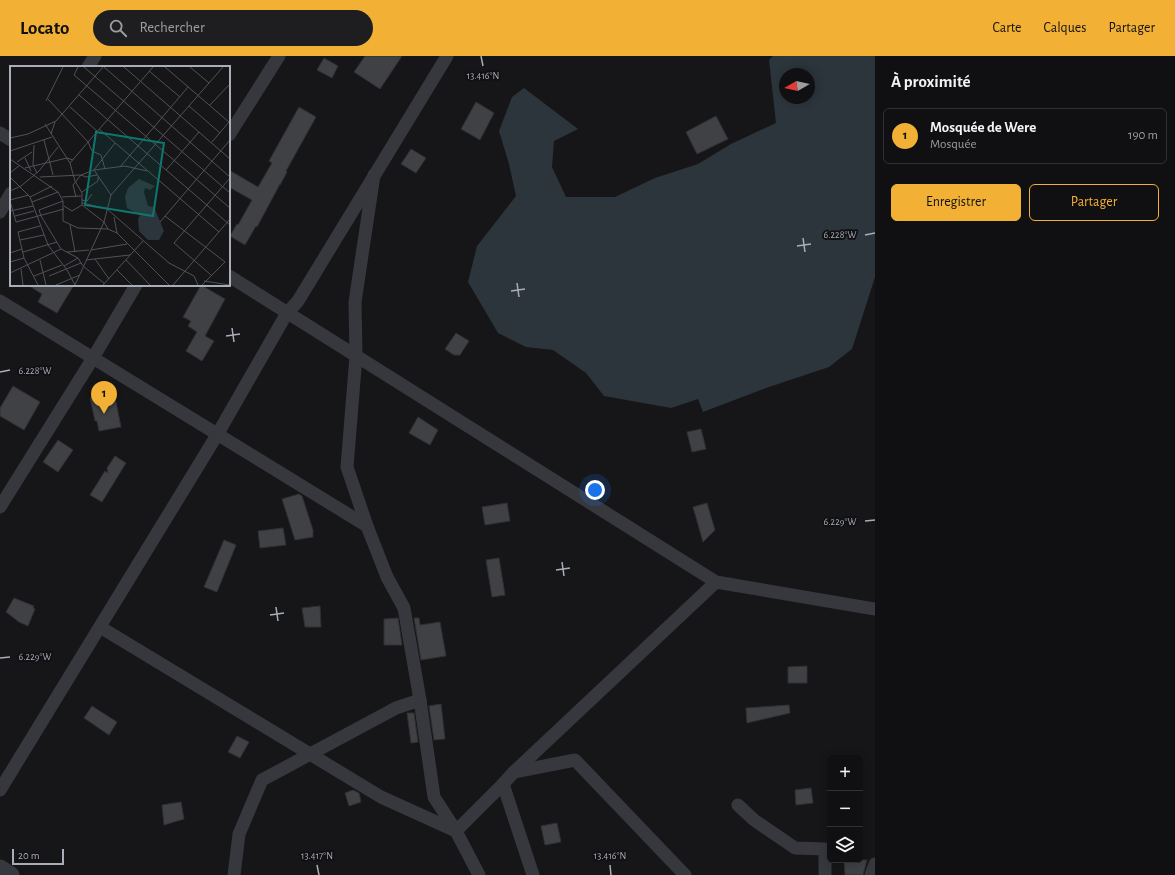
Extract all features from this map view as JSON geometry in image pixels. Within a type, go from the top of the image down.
[{"type":"street","points":[[89,66],[95,56]]},
{"type":"street","points":[[230,133],[280,56]]},
{"type":"street","points":[[0,790],[217,435],[287,313],[298,301],[447,56]]},
{"type":"street","points":[[0,133],[10,139]]},
{"type":"street","points":[[374,175],[355,302],[356,356],[347,467],[367,526],[387,577],[404,608],[420,700],[434,797],[456,831],[479,875]]},
{"type":"street","points":[[0,212],[10,195]]},
{"type":"street","points":[[230,277],[716,582],[875,609]]},
{"type":"street","points":[[0,507],[93,358],[135,286]]},
{"type":"street","points":[[0,301],[367,526]]},
{"type":"street","points":[[456,831],[514,772],[716,582]]},
{"type":"street","points":[[100,627],[381,797],[456,831]]},
{"type":"street","points":[[234,875],[239,834],[262,780],[396,708],[420,700]]},
{"type":"street","points":[[514,772],[575,760],[685,875]]},
{"type":"street","points":[[503,784],[533,875]]},
{"type":"street","points":[[738,805],[754,820],[795,848],[825,849],[825,875]]},
{"type":"street","points":[[871,875],[875,864]]},
{"type":"street","points":[[0,868],[11,875]]},
{"type":"shaded area","points":[[773,56],[875,56],[875,277],[852,349],[829,367],[766,388],[703,412],[698,399],[671,408],[604,396],[586,373],[553,350],[526,347],[498,333],[468,282],[477,246],[516,196],[509,164],[499,131],[512,97],[524,88],[578,129],[554,141],[552,167],[566,197],[615,197],[655,178],[698,164],[731,144],[776,123],[769,60]]},
{"type":"building","points":[[365,56],[402,56],[380,89],[354,72]]},
{"type":"building","points":[[324,58],[338,66],[332,78],[317,70]]},
{"type":"building","points":[[476,102],[494,113],[480,140],[461,129]]},
{"type":"building","points":[[299,107],[316,117],[257,227],[256,226],[245,245],[230,236],[252,200],[230,188],[230,171],[258,187],[272,163],[269,161]]},
{"type":"building","points":[[716,116],[728,139],[697,154],[686,132]]},
{"type":"building","points":[[411,149],[426,158],[416,173],[401,164]]},
{"type":"building","points":[[30,286],[73,286],[57,313],[38,302],[42,294]]},
{"type":"building","points":[[200,286],[225,299],[205,336],[214,341],[202,361],[186,351],[197,332],[188,326],[191,321],[183,317]]},
{"type":"building","points":[[456,333],[469,341],[460,355],[454,355],[445,349]]},
{"type":"building","points":[[13,386],[40,402],[24,430],[0,416],[0,408]]},
{"type":"building","points":[[114,392],[121,427],[99,431],[97,421],[95,421],[90,398]]},
{"type":"building","points":[[418,417],[438,430],[430,445],[409,433]]},
{"type":"building","points":[[701,429],[706,449],[692,452],[687,432]]},
{"type":"building","points":[[58,440],[73,450],[58,472],[43,462]]},
{"type":"building","points":[[115,456],[126,463],[102,502],[90,495],[105,471],[108,473],[107,468]]},
{"type":"building","points":[[299,494],[302,496],[313,530],[313,537],[295,540],[282,499]]},
{"type":"building","points":[[507,503],[510,521],[485,525],[482,507]]},
{"type":"building","points":[[707,503],[715,530],[703,542],[693,507]]},
{"type":"building","points":[[283,528],[286,545],[260,548],[258,531]]},
{"type":"building","points":[[224,540],[236,545],[217,592],[204,587]]},
{"type":"building","points":[[499,558],[505,595],[492,597],[486,560]]},
{"type":"building","points":[[14,598],[34,606],[33,608],[35,609],[28,626],[19,622],[6,612]]},
{"type":"building","points":[[320,606],[321,627],[305,627],[302,608]]},
{"type":"building","points":[[398,618],[402,645],[384,645],[384,619]]},
{"type":"building","points":[[414,618],[419,618],[420,625],[440,622],[446,656],[421,660]]},
{"type":"building","points":[[807,666],[807,683],[788,683],[788,667]]},
{"type":"building","points":[[441,704],[445,739],[434,740],[429,706]]},
{"type":"building","points":[[789,705],[790,713],[747,723],[746,708]]},
{"type":"building","points":[[92,706],[117,722],[109,735],[84,718]]},
{"type":"building","points":[[407,713],[414,713],[418,742],[411,743]]},
{"type":"building","points":[[237,736],[249,742],[240,758],[228,752]]},
{"type":"building","points":[[811,788],[813,803],[796,805],[795,790]]},
{"type":"building","points":[[353,790],[359,793],[361,802],[349,806],[345,793]]},
{"type":"building","points":[[181,802],[184,819],[164,825],[162,805]]},
{"type":"building","points":[[557,823],[561,842],[545,845],[541,826]]},
{"type":"building","points":[[863,860],[867,860],[863,875],[845,875],[844,863],[863,863]]},
{"type":"place","name":"Mosquée de Were","points":[[104,414]]}]
